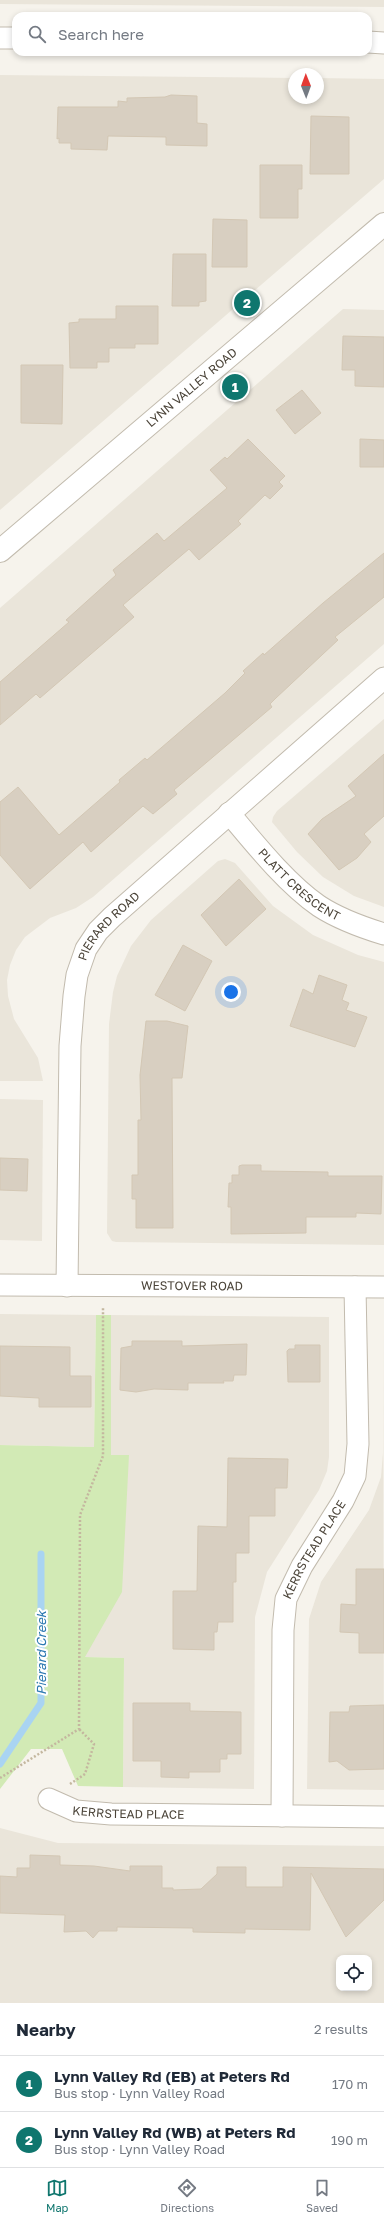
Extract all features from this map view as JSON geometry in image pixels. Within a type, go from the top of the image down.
[{"type":"street","points":[[0,38],[12,38]]},
{"type":"street","points":[[372,42],[384,43]]},
{"type":"street","name":"LYNN VALLEY ROAD","points":[[0,551],[381,232]]},
{"type":"street","name":"PIERARD ROAD","points":[[67,1286],[71,1023],[76,975],[86,949],[98,931],[112,916],[384,678]]},
{"type":"street","name":"PLATT CRESCENT","points":[[229,813],[296,887],[343,920],[384,934]]},
{"type":"street","name":"WESTOVER ROAD","points":[[0,1285],[384,1287]]},
{"type":"street","name":"KERRSTEAD PLACE","points":[[282,1816],[283,1630],[286,1599],[302,1566],[343,1501],[355,1476],[358,1444],[355,1287]]},
{"type":"street","name":"KERRSTEAD PLACE","points":[[49,1799],[76,1812],[112,1814],[384,1817]]},
{"type":"path","points":[[49,1799],[85,1774],[94,1744],[79,1729],[80,1515],[103,1456],[104,1286]]},
{"type":"path","points":[[1,1778],[79,1729]]},
{"type":"shaded area","points":[[0,0],[384,0],[384,7],[0,4]]},
{"type":"shaded area","points":[[0,75],[288,78],[288,104],[324,104],[324,78],[384,79],[384,179],[0,510]]},
{"type":"shaded area","points":[[343,309],[384,310],[384,644],[93,897],[76,908],[50,918],[25,937],[16,950],[10,965],[7,980],[8,996],[14,1019],[38,1058],[43,1081],[0,1081],[0,608]]},
{"type":"shaded area","points":[[384,719],[384,907],[354,896],[323,877],[297,852],[272,822],[277,811]]},
{"type":"shaded area","points":[[225,859],[235,863],[273,906],[313,935],[358,955],[384,962],[384,1245],[116,1242],[112,1241],[107,1233],[109,1024],[113,992],[117,976],[131,946],[151,920],[218,861]]},
{"type":"shaded area","points":[[0,1099],[43,1100],[42,1241],[0,1240]]},
{"type":"shaded area","points":[[0,1314],[96,1315],[94,1447],[0,1445]]},
{"type":"shaded area","points":[[111,1315],[329,1317],[329,1457],[327,1471],[319,1490],[267,1572],[255,1617],[254,1789],[123,1787],[124,1658],[85,1657],[129,1455],[111,1455]]},
{"type":"shaded area","points":[[383,1318],[384,1790],[307,1789],[309,1619],[321,1582],[369,1510],[381,1477],[383,1453]]},
{"type":"shaded area","points":[[0,1828],[58,1843],[384,1846],[384,2003],[0,2003]]},
{"type":"green space","points":[[96,1315],[111,1315],[111,1455],[129,1455],[122,1592],[85,1657],[124,1658],[123,1787],[78,1786],[62,1749],[31,1749],[0,1789],[0,1445],[94,1447]]},
{"type":"building","points":[[171,95],[197,96],[197,123],[207,124],[207,146],[166,145],[166,137],[108,136],[107,150],[71,149],[71,143],[59,143],[59,138],[57,139],[58,107],[118,107],[118,101],[127,102],[127,98],[165,97]]},
{"type":"building","points":[[311,116],[349,117],[349,174],[310,174]]},
{"type":"building","points":[[260,165],[302,165],[302,189],[298,189],[298,218],[260,218]]},
{"type":"building","points":[[213,219],[247,220],[247,267],[212,267]]},
{"type":"building","points":[[173,254],[206,254],[206,301],[199,302],[199,306],[172,306]]},
{"type":"building","points":[[116,306],[158,306],[158,344],[135,344],[135,348],[109,348],[109,362],[97,362],[97,368],[70,368],[69,323],[79,322],[79,319],[116,319]]},
{"type":"building","points":[[343,336],[384,337],[384,387],[355,386],[355,370],[342,370]]},
{"type":"building","points":[[21,365],[63,365],[62,424],[21,423]]},
{"type":"building","points":[[302,390],[321,413],[295,434],[276,410]]},
{"type":"building","points":[[248,439],[285,476],[279,482],[283,486],[270,499],[265,495],[238,521],[241,524],[199,560],[189,549],[123,605],[134,617],[40,698],[36,694],[0,725],[0,682],[69,622],[66,620],[116,575],[113,570],[157,533],[164,541],[227,488],[210,470],[225,457],[227,459]]},
{"type":"building","points":[[360,439],[384,440],[384,467],[360,467]]},
{"type":"building","points":[[384,553],[384,597],[335,637],[338,640],[270,704],[272,707],[174,790],[177,794],[153,814],[143,806],[91,852],[83,842],[30,889],[0,855],[0,802],[18,787],[59,835],[120,782],[119,780],[145,758],[147,760],[225,693],[245,673],[243,671],[263,653],[264,655],[323,603]]},
{"type":"building","points":[[384,754],[384,816],[364,834],[371,842],[357,858],[339,870],[308,834],[322,819],[356,796],[348,786]]},
{"type":"building","points":[[239,879],[266,909],[226,946],[201,915]]},
{"type":"building","points":[[183,945],[212,961],[185,1011],[155,995]]},
{"type":"building","points":[[319,975],[347,985],[342,1000],[349,1003],[346,1010],[367,1017],[355,1047],[290,1026],[303,989],[313,994]]},
{"type":"building","points":[[146,1021],[167,1021],[188,1026],[182,1078],[172,1078],[173,1228],[136,1228],[136,1199],[132,1199],[132,1175],[138,1175],[138,1120],[141,1120],[140,1075]]},
{"type":"building","points":[[0,1158],[28,1159],[27,1191],[0,1190]]},
{"type":"building","points":[[261,1165],[261,1171],[328,1172],[328,1176],[382,1176],[381,1214],[356,1213],[356,1217],[306,1217],[306,1233],[231,1234],[231,1207],[228,1207],[229,1183],[232,1183],[232,1175],[239,1175],[239,1166]]},
{"type":"building","points":[[132,1341],[182,1341],[182,1346],[247,1344],[246,1375],[234,1375],[233,1381],[223,1381],[224,1383],[188,1383],[188,1390],[154,1389],[136,1392],[120,1390],[121,1348],[132,1346]]},
{"type":"building","points":[[295,1345],[320,1345],[320,1382],[288,1382],[287,1351],[289,1349],[295,1349]]},
{"type":"building","points":[[0,1346],[70,1347],[70,1376],[91,1376],[91,1407],[39,1407],[39,1398],[0,1396]]},
{"type":"building","points":[[228,1458],[288,1459],[287,1488],[275,1488],[275,1516],[249,1516],[249,1553],[236,1553],[236,1582],[233,1582],[233,1622],[218,1622],[217,1632],[214,1632],[214,1650],[173,1649],[173,1591],[197,1591],[198,1526],[227,1527]]},
{"type":"building","points":[[356,1569],[384,1569],[384,1653],[359,1653],[359,1633],[340,1632],[341,1604],[356,1605]]},
{"type":"building","points":[[133,1703],[190,1703],[190,1711],[241,1712],[241,1754],[227,1754],[227,1759],[220,1759],[220,1772],[189,1772],[189,1778],[161,1777],[161,1761],[133,1761]]},
{"type":"building","points":[[384,1705],[384,1769],[349,1770],[337,1761],[329,1762],[330,1712],[349,1712],[350,1706]]},
{"type":"building","points":[[30,1855],[60,1856],[60,1865],[94,1866],[130,1871],[130,1866],[162,1866],[162,1888],[173,1888],[173,1890],[201,1889],[217,1874],[217,1867],[246,1867],[246,1887],[283,1887],[283,1867],[384,1869],[384,1900],[346,1937],[311,1873],[310,1930],[245,1929],[245,1933],[193,1932],[193,1928],[117,1927],[117,1931],[99,1931],[93,1938],[86,1931],[64,1932],[65,1915],[0,1913],[0,1876],[17,1877],[17,1868],[30,1868]]},
{"type":"waterway","name":"Pierard Creek","points":[[0,1764],[41,1703],[41,1554]]},
{"type":"place","name":"Lynn Valley Rd (WB) at Peters Rd","points":[[247,303]]},
{"type":"place","name":"Lynn Valley Rd (EB) at Peters Rd","points":[[235,387]]}]
